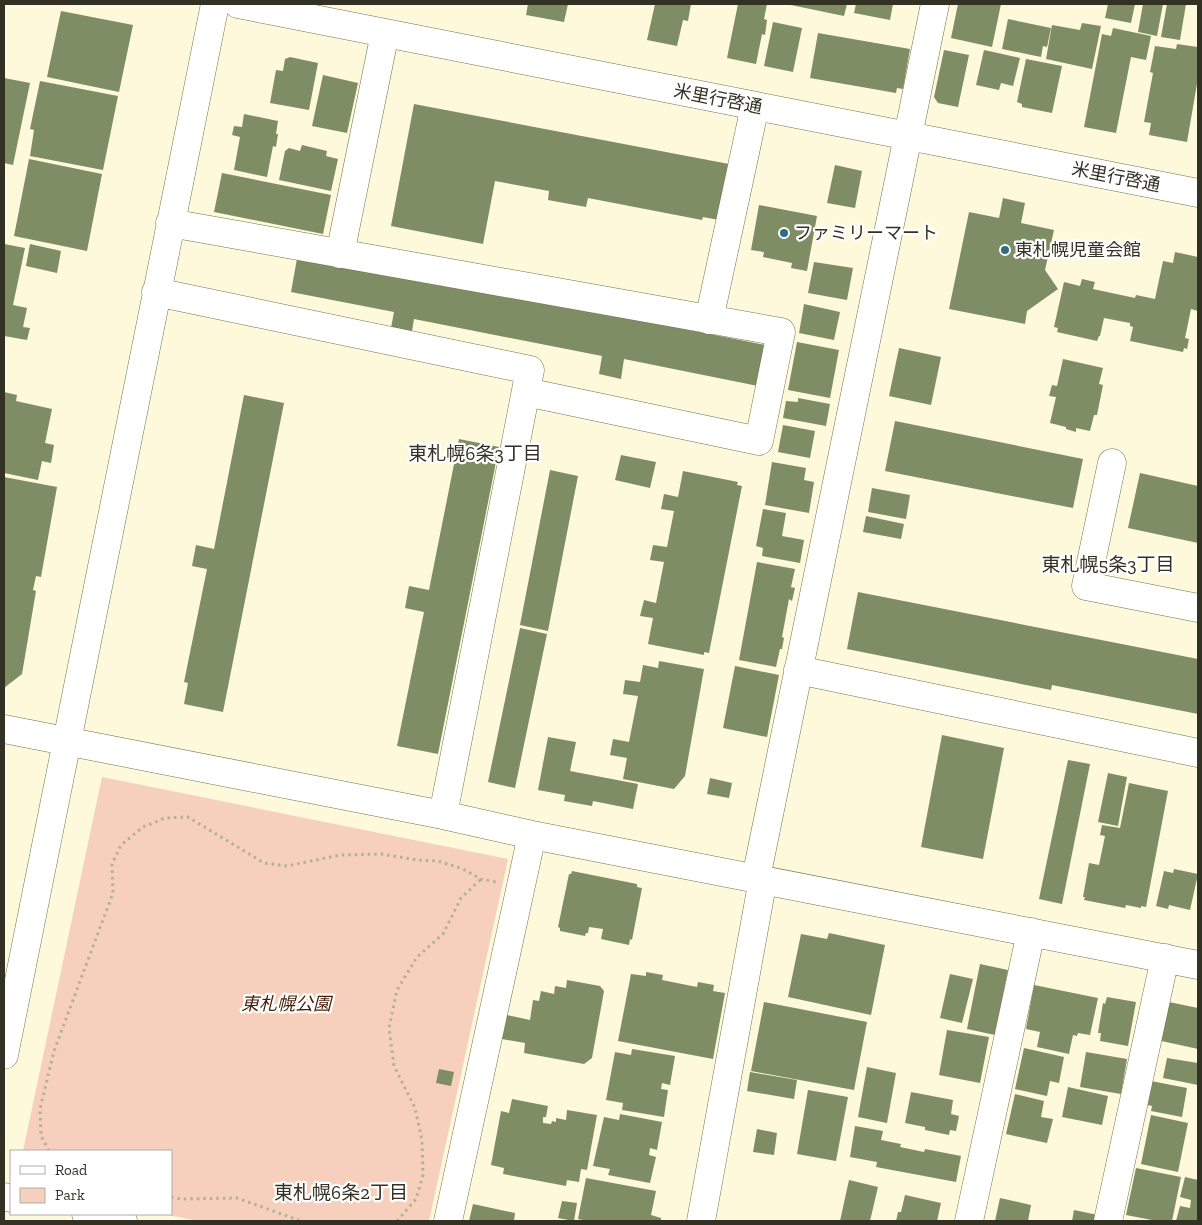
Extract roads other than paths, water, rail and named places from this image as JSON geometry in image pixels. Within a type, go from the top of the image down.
[{"type":"street","points":[[4,1054],[215,4]]},
{"type":"street","name":"米里行啓通","points":[[238,4],[1198,193]]},
{"type":"street","points":[[701,1221],[798,670],[935,4]]},
{"type":"street","points":[[340,254],[385,33]]},
{"type":"street","points":[[709,320],[755,106]]},
{"type":"street","points":[[170,223],[781,332],[759,441],[526,392]]},
{"type":"street","points":[[156,292],[530,370],[443,815]]},
{"type":"street","points":[[1112,463],[1086,586],[1198,608]]},
{"type":"street","points":[[798,670],[1198,753]]},
{"type":"street","points":[[4,729],[443,815],[532,835],[1198,965]]},
{"type":"street","points":[[448,1221],[532,835]]},
{"type":"street","points":[[969,1221],[1031,932]]},
{"type":"street","points":[[1108,1221],[1164,958]]},
{"type":"street","points":[[91,1215],[123,1221]]},
{"type":"place","name":"ファミリーマート","points":[[784,233]]},
{"type":"place","name":"東札幌児童会館","points":[[1005,250]]},
{"type":"district","name":"東札幌6条3丁目","points":[[475,453]]},
{"type":"district","name":"東札幌5条3丁目","points":[[1108,564]]},
{"type":"district","name":"東札幌6条2丁目","points":[[341,1192]]},
{"type":"park label","name":"東札幌公園","points":[[286,1004]]}]
